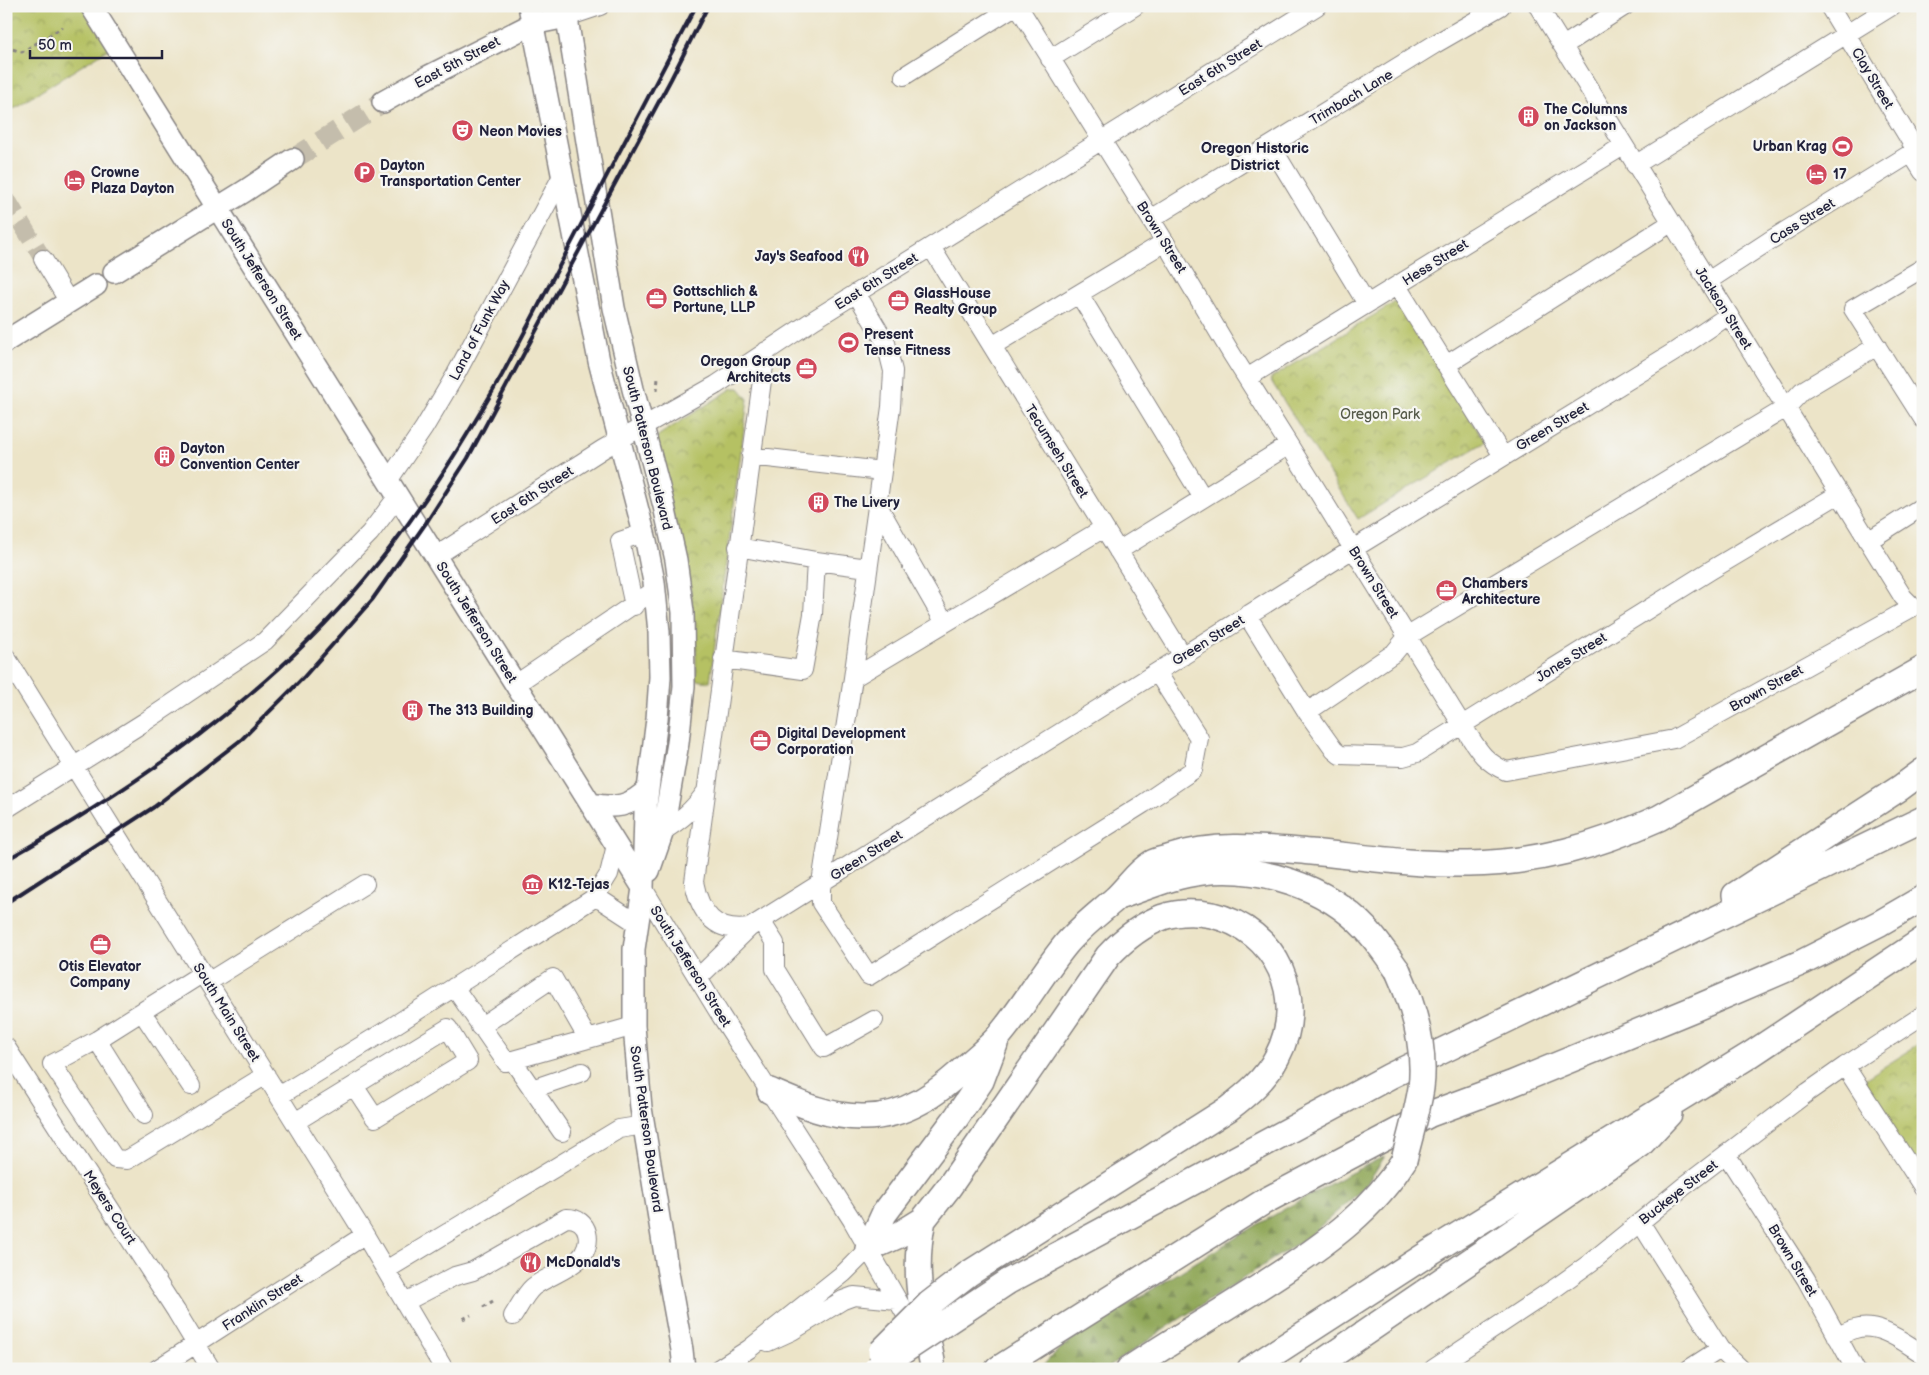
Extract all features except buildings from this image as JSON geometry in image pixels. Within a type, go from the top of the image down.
[{"type":"highway","points":[[770,1092],[820,1111],[840,1116],[887,1115],[917,1104],[937,1092],[998,1036],[1067,944],[1089,920],[1117,897],[1132,879],[1152,863],[1192,850],[1234,846],[1400,861],[1467,864],[1539,858],[1581,848],[1622,834],[1659,818],[1923,669]]},
{"type":"highway","points":[[1658,946],[1900,788],[1923,771]]},
{"type":"highway","points":[[876,1369],[1007,1282],[1390,1076],[1923,819]]},
{"type":"highway","points":[[1117,897],[1176,878],[1202,872],[1262,873],[1316,892],[1344,910],[1364,928],[1382,948],[1398,971],[1412,1008],[1421,1059],[1421,1086],[1404,1160],[1386,1186],[1369,1205],[1318,1247],[1129,1369]]},
{"type":"highway","points":[[998,1369],[1265,1201],[1430,1114],[1511,1084],[1705,1005],[1803,962],[1880,923],[1923,898]]},
{"type":"highway","points":[[865,1369],[929,1304],[968,1274],[1228,1110],[1262,1078],[1276,1058],[1285,1038],[1289,1011],[1283,975],[1274,957],[1262,942],[1245,928],[1224,918],[1204,913],[1184,913],[1164,917],[1143,926],[1122,941],[1108,956],[1051,1037],[949,1187],[922,1220],[897,1236],[868,1249]]},
{"type":"highway","points":[[1250,1369],[1429,1253],[1692,1089],[1750,1055],[1923,940]]},
{"type":"highway","points":[[868,1249],[884,1214],[956,1118],[981,1081],[998,1036]]},
{"type":"highway","points":[[1312,1369],[1640,1145],[1692,1089]]},
{"type":"highway","points":[[922,1220],[918,1244],[917,1276],[934,1365]]},
{"type":"highway","points":[[1018,1369],[1024,1359],[1041,1342]]},
{"type":"main road","name":"South Jefferson Street","points":[[91,6],[643,888]]},
{"type":"main road","name":"East 5th Street","points":[[383,102],[531,15],[562,10]]},
{"type":"main road","name":"South Patterson Boulevard","points":[[562,10],[614,308],[676,560],[685,629],[683,704],[664,831],[643,888]]},
{"type":"main road","name":"South Patterson Boulevard","points":[[531,15],[599,361],[644,533],[655,590],[659,632],[660,677],[657,719],[645,813],[643,888],[633,964],[634,1026],[636,1062],[644,1125],[684,1369]]},
{"type":"main road","points":[[114,272],[246,191],[293,159]]},
{"type":"main road","points":[[6,341],[96,285]]},
{"type":"main road","points":[[591,804],[615,806],[627,804],[642,796],[648,789]]},
{"type":"street","name":"East 5th Street","points":[[562,10],[600,6]]},
{"type":"street","name":"Brown Street","points":[[1016,6],[1165,242],[1230,353],[1289,444],[1485,760],[1506,771],[1674,739],[1918,608]]},
{"type":"street","points":[[904,76],[1016,6]]},
{"type":"street","points":[[1050,59],[1135,6]]},
{"type":"street","name":"East 6th Street","points":[[436,556],[619,440],[716,385],[856,293],[1317,6]]},
{"type":"street","name":"Trimbach Lane","points":[[1150,219],[1500,6]]},
{"type":"street","name":"Jackson Street","points":[[1538,6],[1635,166],[1903,597],[1918,608]]},
{"type":"street","points":[[1563,46],[1625,6]]},
{"type":"street","name":"Clay Street","points":[[1829,6],[1917,150],[1923,172]]},
{"type":"street","points":[[1635,166],[1892,6]]},
{"type":"street","points":[[1271,146],[1367,304]]},
{"type":"street","name":"Hess Street","points":[[1247,378],[1623,146]]},
{"type":"street","name":"Cass Street","points":[[1708,281],[1917,150]]},
{"type":"street","name":"Land of Funk Way","points":[[6,808],[146,720],[265,641],[370,534],[424,428],[456,374],[562,176]]},
{"type":"street","points":[[1446,365],[1672,223]]},
{"type":"street","points":[[992,346],[1165,242]]},
{"type":"street","name":"Tecumseh Street","points":[[931,247],[1183,656]]},
{"type":"street","points":[[43,259],[69,302]]},
{"type":"street","points":[[1923,268],[1854,309],[1923,419]]},
{"type":"street","points":[[1397,286],[1503,456]]},
{"type":"street","points":[[856,293],[886,343],[894,371],[891,407],[853,678],[821,883],[821,903],[869,976],[1143,804],[1193,770],[1199,738],[1157,672]]},
{"type":"street","points":[[1079,294],[1203,498]]},
{"type":"street","name":"Green Street","points":[[698,978],[755,925],[1353,548],[1674,352],[1729,315]]},
{"type":"street","points":[[1247,615],[1307,712],[1394,653],[1408,636],[1786,408],[1802,391],[1877,346]]},
{"type":"street","points":[[766,351],[694,882],[697,898],[705,913],[715,922],[729,928],[755,925],[774,943],[775,970],[824,1048],[874,1020]]},
{"type":"street","points":[[1118,551],[1289,444]]},
{"type":"street","points":[[751,456],[882,471]]},
{"type":"street","name":"Jones Street","points":[[1307,712],[1334,750],[1340,755],[1403,757],[1418,753],[1695,580],[1839,494]]},
{"type":"street","points":[[877,504],[945,623]]},
{"type":"street","points":[[1868,541],[1923,506]]},
{"type":"street","points":[[853,678],[1104,528]]},
{"type":"street","points":[[634,606],[620,541],[644,533]]},
{"type":"street","points":[[738,547],[868,568]]},
{"type":"street","points":[[723,659],[803,670],[813,614],[816,561]]},
{"type":"street","points":[[516,684],[655,590]]},
{"type":"street","name":"South Main Street","points":[[6,657],[365,1235],[439,1367]]},
{"type":"street","points":[[664,831],[695,807],[705,792]]},
{"type":"street","points":[[279,1096],[387,1030],[594,898],[609,874],[616,845]]},
{"type":"street","points":[[26,1078],[97,1040],[142,1012],[365,884]]},
{"type":"street","name":"South Jefferson Street","points":[[643,888],[852,1220],[934,1365]]},
{"type":"street","points":[[594,898],[601,900],[638,924]]},
{"type":"street","points":[[480,1027],[553,978],[588,1039]]},
{"type":"street","points":[[454,987],[506,1062],[634,1026]]},
{"type":"street","points":[[142,1012],[191,1086]]},
{"type":"street","name":"Buckeye Street","points":[[1433,1369],[1535,1302],[1590,1263],[1726,1154],[1845,1066],[1923,1015]]},
{"type":"street","points":[[295,1122],[448,1028],[468,1061],[375,1118],[354,1086]]},
{"type":"street","points":[[97,1040],[144,1115]]},
{"type":"street","name":"Meyers Court","points":[[6,1047],[176,1311],[211,1369]]},
{"type":"street","points":[[513,1061],[562,1132]]},
{"type":"street","points":[[52,1064],[115,1159],[122,1161],[127,1160],[266,1075]]},
{"type":"street","points":[[1845,1066],[1923,1187]]},
{"type":"street","points":[[532,1089],[582,1072]]},
{"type":"street","points":[[386,1270],[619,1129],[644,1125]]},
{"type":"street","name":"Brown Street","points":[[1726,1154],[1806,1279],[1855,1369]]},
{"type":"street","points":[[404,1302],[455,1276],[473,1271],[566,1218],[579,1220],[587,1230],[589,1238],[585,1252],[579,1260],[532,1288],[514,1316]]},
{"type":"street","points":[[1640,1222],[1720,1349],[1741,1369]]},
{"type":"street","name":"Franklin Street","points":[[157,1369],[365,1235]]},
{"type":"street","points":[[718,1369],[749,1350],[844,1273],[868,1249]]},
{"type":"street","points":[[749,1350],[792,1332],[843,1300],[854,1296],[897,1300]]},
{"type":"street","points":[[1837,1337],[1855,1328],[1870,1327],[1882,1330],[1923,1354]]},
{"type":"street","points":[[1689,1369],[1720,1349]]},
{"type":"path","points":[[6,53],[12,49],[22,52],[63,27]]},
{"type":"path","points":[[657,391],[658,377]]},
{"type":"path","points":[[483,1307],[493,1301]]},
{"type":"path","points":[[463,1319],[470,1315]]},
{"type":"green space","points":[[6,6],[91,6],[115,45],[6,113]]},
{"type":"green space","name":"Oregon Park","points":[[1397,301],[1485,442],[1358,519],[1270,379]]},
{"type":"green space","points":[[733,388],[739,388],[748,399],[710,682],[696,680],[696,638],[690,586],[655,440],[659,435]]},
{"type":"green space","points":[[1923,1042],[1923,1187],[1863,1080]]},
{"type":"green space","points":[[1385,1156],[1365,1187],[1309,1236],[1106,1369],[1041,1369],[1058,1351],[1096,1323],[1288,1207]]},
{"type":"tunnel","points":[[293,159],[383,102]]},
{"type":"tunnel","points":[[6,205],[9,203],[43,259]]},
{"type":"railway","points":[[6,860],[104,801],[198,736],[286,662],[327,622],[365,579],[421,506],[471,428],[502,375],[696,6]]},
{"type":"railway","points":[[6,903],[154,807],[242,739],[303,678],[372,600],[428,520],[468,458],[671,79],[708,6]]},
{"type":"place","name":"The Columns on Jackson","points":[[1528,117]]},
{"type":"place","name":"Neon Movies","points":[[463,131]]},
{"type":"place","name":"Urban Krag","points":[[1843,146]]},
{"type":"place","name":"Dayton Transportation Center","points":[[364,173]]},
{"type":"place","name":"17","points":[[1817,174]]},
{"type":"place","name":"Crowne Plaza Dayton","points":[[75,180]]},
{"type":"place","name":"Jay's Seafood","points":[[859,256]]},
{"type":"place","name":"Gottschlich & Portune, LLP","points":[[657,299]]},
{"type":"place","name":"GlassHouse Realty Group","points":[[898,301]]},
{"type":"place","name":"Present Tense Fitness","points":[[848,342]]},
{"type":"place","name":"Oregon Group Architects","points":[[807,369]]},
{"type":"place","name":"Dayton Convention Center","points":[[164,456]]},
{"type":"place","name":"The Livery","points":[[818,502]]},
{"type":"place","name":"Chambers Architecture","points":[[1446,591]]},
{"type":"place","name":"The 313 Building","points":[[412,710]]},
{"type":"place","name":"Digital Development Corporation","points":[[761,741]]},
{"type":"place","name":"K12-Tejas","points":[[532,884]]},
{"type":"place","name":"Otis Elevator Company","points":[[100,944]]},
{"type":"place","name":"McDonald's","points":[[530,1262]]},
{"type":"district","name":"Oregon Historic District","points":[[1255,156]]}]
